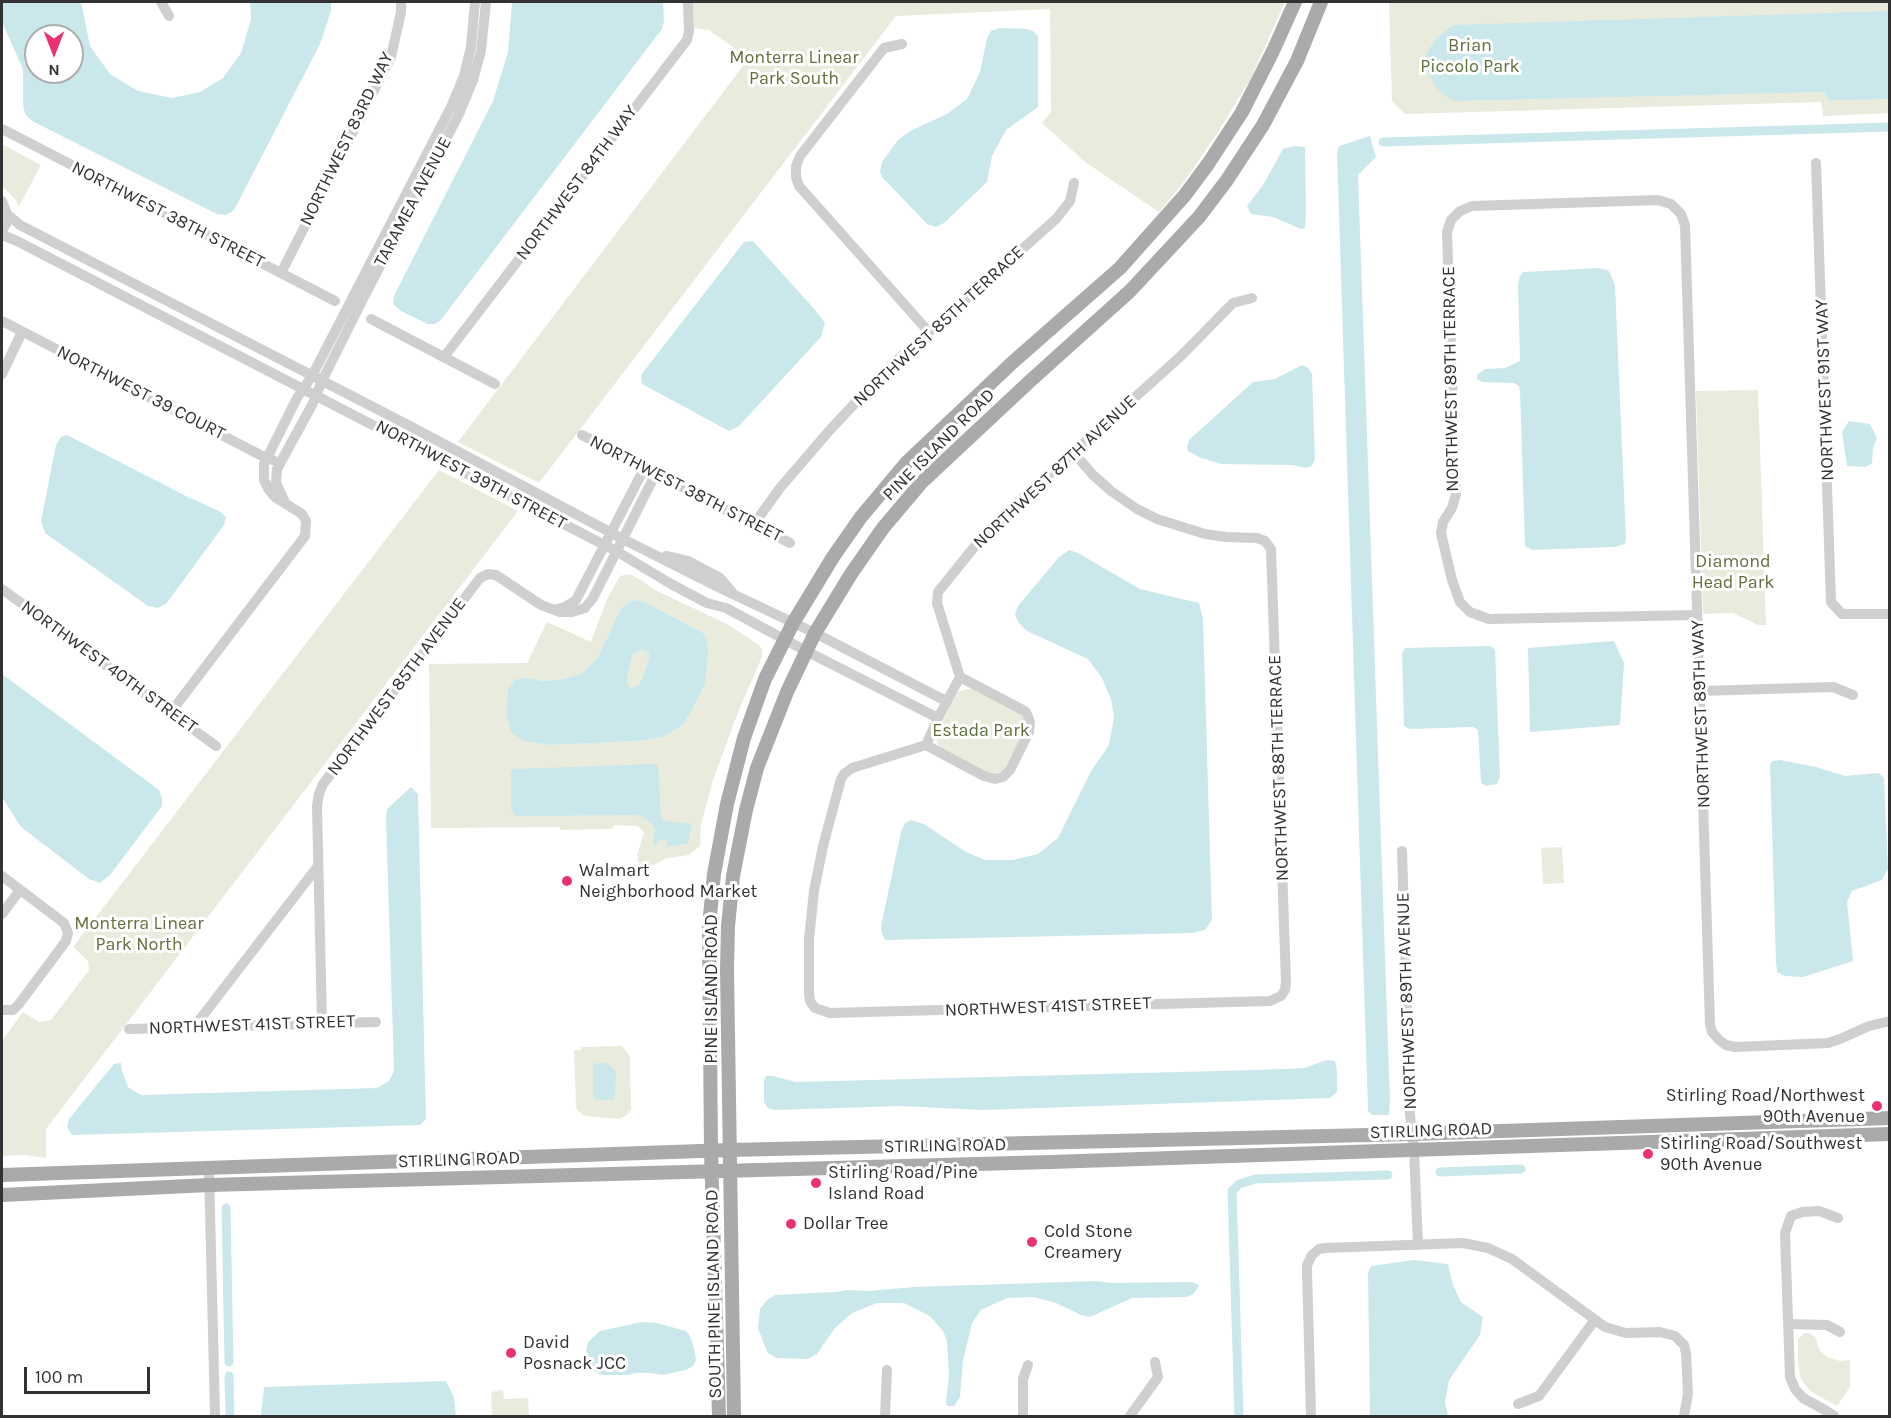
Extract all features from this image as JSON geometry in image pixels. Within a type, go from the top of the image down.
[{"type":"main road","name":"PINE ISLAND ROAD","points":[[712,1170],[708,950],[714,874],[727,804],[744,738],[765,679],[793,623],[823,574],[861,517],[907,462],[1013,362],[1120,267],[1185,195],[1242,112],[1295,2]]},
{"type":"main road","name":"PINE ISLAND ROAD","points":[[730,1170],[727,970],[733,876],[757,768],[787,692],[815,633],[845,583],[883,528],[921,483],[1130,291],[1198,217],[1227,180],[1263,125],[1296,61],[1321,2]]},
{"type":"main road","name":"STIRLING ROAD","points":[[2,1175],[711,1150],[1412,1134],[1890,1118]]},
{"type":"main road","points":[[1549,1129],[1554,1144]]},
{"type":"main road","name":"STIRLING ROAD","points":[[2,1195],[209,1185],[1051,1162],[1890,1134]]},
{"type":"main road","points":[[1049,1142],[1051,1162]]},
{"type":"main road","points":[[451,1160],[452,1178]]},
{"type":"main road","name":"SOUTH PINE ISLAND ROAD","points":[[712,1170],[719,1416]]},
{"type":"main road","name":"SOUTH PINE ISLAND ROAD","points":[[730,1170],[734,1416]]},
{"type":"street","points":[[161,2],[169,16]]},
{"type":"street","name":"NORTHWEST 83RD WAY","points":[[281,273],[391,57],[401,2]]},
{"type":"street","name":"TARAMEA AVENUE","points":[[287,505],[276,483],[277,470],[316,395],[317,378],[451,107],[464,76],[471,47],[475,2]]},
{"type":"street","name":"TARAMEA AVENUE","points":[[266,458],[297,398],[304,388],[317,378],[459,114],[481,51],[486,2]]},
{"type":"street","name":"NORTHWEST 84TH WAY","points":[[444,357],[687,40],[688,2]]},
{"type":"street","points":[[902,44],[884,48],[800,156],[795,177],[799,186],[928,331]]},
{"type":"street","name":"NORTHWEST 38TH STREET","points":[[2,129],[335,301]]},
{"type":"street","name":"NORTHWEST 91ST WAY","points":[[1816,163],[1831,602],[1842,614],[1890,614]]},
{"type":"street","name":"NORTHWEST 85TH TERRACE","points":[[754,524],[780,488],[887,369],[1056,219],[1070,201],[1074,183]]},
{"type":"street","name":"NORTHWEST 89TH WAY","points":[[1455,215],[1472,206],[1658,200],[1676,208],[1685,225],[1710,1025],[1712,1032],[1719,1040],[1735,1047],[1828,1043],[1869,1026],[1890,1021]]},
{"type":"street","points":[[2,201],[7,214],[7,222],[2,233]]},
{"type":"street","name":"NORTHWEST 39TH STREET","points":[[7,214],[20,225],[736,597],[815,633],[946,702]]},
{"type":"street","name":"NORTHWEST 89TH TERRACE","points":[[1455,215],[1447,232],[1456,494],[1452,508],[1443,522],[1441,533],[1458,598],[1465,609],[1479,617],[1495,620],[1697,615]]},
{"type":"street","name":"NORTHWEST 39TH STREET","points":[[2,233],[616,550],[671,585],[706,603],[726,608],[938,718]]},
{"type":"street","name":"NORTHWEST 87TH AVENUE","points":[[960,677],[935,600],[943,584],[1007,512],[1181,356],[1233,303],[1252,298]]},
{"type":"street","points":[[371,319],[495,384]]},
{"type":"street","name":"NORTHWEST 39 COURT","points":[[2,321],[266,458],[282,461]]},
{"type":"street","points":[[2,374],[22,332]]},
{"type":"street","name":"NORTHWEST 38TH STREET","points":[[582,435],[790,543]]},
{"type":"street","name":"NORTHWEST 88TH TERRACE","points":[[1073,452],[1111,491],[1137,509],[1157,519],[1205,534],[1269,539],[1273,565],[1286,982],[1284,999]]},
{"type":"street","points":[[171,712],[305,536],[306,521],[302,514],[272,494],[267,486],[264,473],[266,458]]},
{"type":"street","points":[[552,610],[565,607],[576,600],[645,467]]},
{"type":"street","points":[[552,610],[572,612],[585,608],[656,473]]},
{"type":"street","name":"NORTHWEST 85TH AVENUE","points":[[322,1023],[317,806],[323,784],[480,578],[488,574],[496,575],[540,605],[552,610]]},
{"type":"street","name":"NORTHWEST 40TH STREET","points":[[2,589],[216,747]]},
{"type":"street","points":[[960,677],[1021,709],[1033,718],[1029,732],[1010,770],[1000,781],[984,776],[926,745],[960,677]]},
{"type":"street","points":[[1701,691],[1833,687],[1853,695]]},
{"type":"street","name":"NORTHWEST 41ST STREET","points":[[926,745],[852,768],[841,779],[814,891],[809,939],[809,993],[812,1011],[830,1013],[1284,999]]},
{"type":"street","name":"NORTHWEST 89TH AVENUE","points":[[1402,851],[1410,1115],[1414,1150],[1418,1245]]},
{"type":"street","points":[[194,1027],[318,866]]},
{"type":"street","points":[[2,876],[64,923],[68,933],[16,1007],[13,1010],[2,1010]]},
{"type":"street","points":[[2,915],[20,890]]},
{"type":"street","name":"NORTHWEST 41ST STREET","points":[[129,1029],[376,1022]]},
{"type":"street","points":[[209,1168],[215,1416]]},
{"type":"street","points":[[1834,1416],[1803,1398],[1795,1389],[1790,1377],[1785,1233],[1791,1216],[1802,1212],[1819,1211],[1838,1218]]},
{"type":"street","points":[[1311,1416],[1307,1271],[1309,1260],[1315,1252],[1333,1247],[1463,1244],[1500,1252],[1594,1321],[1615,1332],[1626,1334],[1660,1332],[1675,1336],[1680,1340],[1686,1353],[1688,1394],[1684,1416]]},
{"type":"street","points":[[1518,1404],[1539,1396],[1594,1321]]},
{"type":"street","points":[[1789,1324],[1827,1325],[1839,1332]]},
{"type":"street","points":[[1130,1416],[1158,1377],[1155,1362]]},
{"type":"street","points":[[1023,1416],[1023,1379],[1028,1365]]},
{"type":"street","points":[[885,1416],[887,1370]]},
{"type":"green space","name":"Monterra Linear Park South","points":[[693,2],[1285,2],[1250,80],[1184,182],[1159,212],[1085,162],[1042,123],[1051,112],[1050,9],[896,16],[539,483],[458,442],[746,62],[737,50],[709,30],[694,28]]},
{"type":"green space","name":"Brian Piccolo Park","points":[[1389,2],[1889,2],[1889,113],[1823,116],[1821,102],[1405,114],[1392,101]]},
{"type":"green space","points":[[2,144],[41,165],[19,206],[2,186]]},
{"type":"green space","name":"Diamond Head Park","points":[[1758,390],[1766,625],[1758,625],[1733,613],[1703,614],[1696,391]]},
{"type":"green space","name":"Monterra Linear Park North","points":[[439,470],[518,511],[46,1129],[46,1158],[25,1155],[2,1156],[2,1041],[23,1012],[39,1022],[51,1020],[89,970],[88,961],[73,947]]},
{"type":"green space","points":[[630,574],[653,589],[729,625],[759,645],[762,650],[762,657],[738,712],[713,780],[701,825],[700,846],[689,855],[667,858],[647,868],[638,862],[637,855],[644,833],[638,826],[615,825],[611,829],[560,830],[560,827],[431,828],[429,664],[527,663],[547,622],[591,642],[608,597],[620,576]],"holes":[[[632,600],[645,602],[705,634],[705,684],[683,725],[663,737],[637,741],[551,745],[506,714],[508,688],[516,679],[544,681],[581,674],[598,657],[621,608]]]},
{"type":"green space","points":[[641,650],[648,652],[649,657],[639,685],[631,688],[626,685],[633,653]]},
{"type":"green space","name":"Estada Park","points":[[972,689],[1021,714],[1025,721],[1025,731],[1001,772],[988,773],[937,744],[936,734],[958,692]]},
{"type":"green space","points":[[1562,847],[1564,883],[1543,884],[1541,848]]},
{"type":"green space","points":[[622,1046],[630,1056],[631,1109],[627,1115],[619,1119],[585,1116],[577,1110],[576,1106],[574,1050],[581,1050],[581,1047]]},
{"type":"green space","points":[[1805,1333],[1815,1337],[1820,1351],[1827,1357],[1840,1361],[1850,1360],[1850,1387],[1837,1406],[1810,1391],[1801,1379],[1798,1339]]},
{"type":"green space","points":[[503,1390],[504,1399],[528,1398],[529,1416],[492,1416],[491,1393]]},
{"type":"water","points":[[2,2],[81,2],[90,46],[110,74],[138,91],[172,98],[200,92],[223,78],[241,53],[251,19],[250,2],[331,2],[331,11],[320,44],[234,210],[226,215],[217,214],[32,121],[25,114],[23,104],[23,69],[2,22]]},
{"type":"water","points":[[512,2],[663,2],[664,21],[662,29],[440,321],[428,324],[401,311],[393,304],[394,296],[493,101],[508,52]]},
{"type":"water","name":"Brian Piccolo Park","points":[[1889,11],[1889,99],[1829,100],[1824,92],[1454,101],[1434,85],[1425,55],[1437,38],[1453,25]]},
{"type":"water","points":[[999,28],[1027,29],[1038,36],[1038,107],[1006,130],[992,156],[987,182],[944,223],[936,227],[927,224],[882,177],[880,171],[882,162],[898,140],[910,131],[947,114],[967,99],[980,72],[987,38],[991,31]]},
{"type":"water","points":[[1370,136],[1376,157],[1358,175],[1389,1115],[1372,1115],[1368,1111],[1337,152],[1339,146]]},
{"type":"water","points":[[1294,146],[1305,147],[1306,215],[1305,228],[1301,229],[1273,217],[1251,214],[1247,206],[1263,185],[1283,149]]},
{"type":"water","points":[[753,241],[825,323],[821,337],[739,426],[729,431],[642,384],[641,375],[744,242]]},
{"type":"water","points":[[1600,268],[1609,271],[1615,285],[1625,544],[1615,547],[1532,550],[1525,546],[1519,386],[1514,383],[1482,382],[1477,379],[1477,375],[1485,369],[1505,368],[1520,361],[1518,284],[1523,272]]},
{"type":"water","points":[[1302,365],[1312,374],[1315,459],[1312,466],[1306,468],[1293,465],[1221,464],[1188,451],[1189,440],[1253,382],[1275,379]]},
{"type":"water","points":[[1849,421],[1870,424],[1877,438],[1873,448],[1872,463],[1866,467],[1847,466],[1842,432]]},
{"type":"water","points":[[67,435],[221,512],[226,517],[224,525],[166,604],[158,608],[148,606],[45,533],[41,521],[56,445],[61,437]]},
{"type":"water","points":[[1069,550],[1140,589],[1199,603],[1203,618],[1212,920],[1205,930],[1192,933],[885,940],[881,926],[901,832],[905,823],[911,820],[924,824],[966,852],[985,860],[1013,860],[1038,854],[1058,838],[1091,771],[1109,745],[1114,717],[1111,699],[1102,678],[1088,659],[1027,631],[1018,622],[1015,614],[1018,606],[1058,558]]},
{"type":"water","points":[[632,600],[645,602],[705,634],[708,651],[705,684],[683,725],[663,737],[637,741],[551,745],[523,741],[511,732],[506,714],[508,688],[516,679],[544,681],[581,674],[598,657],[621,608]],"holes":[[[641,650],[648,652],[649,657],[639,685],[631,688],[627,685],[633,653]]]},
{"type":"water","points":[[1614,641],[1624,663],[1620,725],[1530,732],[1528,648]]},
{"type":"water","points":[[1491,646],[1495,650],[1500,777],[1497,784],[1486,786],[1481,783],[1478,730],[1473,727],[1410,729],[1404,726],[1402,654],[1405,648]]},
{"type":"water","points":[[2,674],[159,790],[162,806],[110,875],[100,883],[89,879],[21,827],[2,797]]},
{"type":"water","points":[[1780,760],[1816,767],[1845,776],[1879,773],[1884,778],[1888,869],[1882,880],[1852,891],[1847,902],[1853,961],[1803,977],[1785,976],[1777,972],[1770,764],[1772,761]]},
{"type":"water","points":[[655,764],[658,766],[661,818],[665,821],[692,824],[688,844],[667,847],[666,840],[661,839],[654,846],[653,825],[635,815],[516,816],[511,809],[513,769]]},
{"type":"water","points":[[411,787],[418,794],[426,1119],[420,1125],[72,1135],[67,1127],[69,1119],[114,1064],[121,1063],[128,1087],[141,1095],[377,1088],[389,1081],[394,1071],[386,819],[387,809]]},
{"type":"water","points":[[1327,1060],[1335,1061],[1337,1071],[1337,1092],[1330,1098],[982,1110],[901,1106],[774,1110],[768,1108],[764,1102],[766,1076],[796,1082],[1256,1070],[1304,1068]]},
{"type":"water","points":[[605,1062],[616,1072],[615,1097],[613,1100],[596,1100],[593,1097],[593,1064]]},
{"type":"water","points":[[1414,1260],[1448,1264],[1453,1285],[1461,1302],[1483,1317],[1480,1335],[1449,1380],[1445,1402],[1448,1416],[1370,1416],[1368,1273],[1371,1266]]},
{"type":"water","points":[[1097,1281],[1111,1283],[1192,1282],[1199,1285],[1192,1295],[1186,1297],[1132,1298],[1090,1317],[1034,1297],[1007,1298],[981,1310],[972,1323],[963,1361],[960,1397],[954,1406],[947,1406],[946,1401],[949,1376],[947,1341],[943,1331],[930,1316],[904,1303],[877,1303],[852,1313],[835,1328],[817,1354],[808,1359],[776,1358],[767,1352],[758,1328],[760,1309],[767,1300],[775,1295],[914,1287]]},
{"type":"water","points":[[642,1322],[657,1323],[686,1331],[694,1348],[696,1360],[693,1366],[686,1370],[662,1375],[635,1373],[602,1375],[589,1369],[586,1349],[588,1342],[600,1331]]},
{"type":"water","points":[[446,1381],[454,1397],[456,1416],[261,1416],[264,1387]]},
{"type":"waterway","points":[[1383,142],[1890,127]]},
{"type":"waterway","points":[[1440,1172],[1521,1169]]},
{"type":"waterway","points":[[1239,1416],[1232,1191],[1239,1184],[1256,1179],[1388,1175]]},
{"type":"waterway","points":[[226,1208],[229,1362]]},
{"type":"waterway","points":[[229,1376],[230,1416]]},
{"type":"place","name":"Walmart Neighborhood Market","points":[[567,881]]},
{"type":"place","name":"Stirling Road/Northwest 90th Avenue","points":[[1877,1106]]},
{"type":"place","name":"Stirling Road/Southwest 90th Avenue","points":[[1648,1154]]},
{"type":"place","name":"Stirling Road/Pine Island Road","points":[[816,1183]]},
{"type":"place","name":"Dollar Tree","points":[[791,1224]]},
{"type":"place","name":"Cold Stone Creamery","points":[[1032,1242]]},
{"type":"place","name":"David Posnack JCC","points":[[511,1353]]}]
